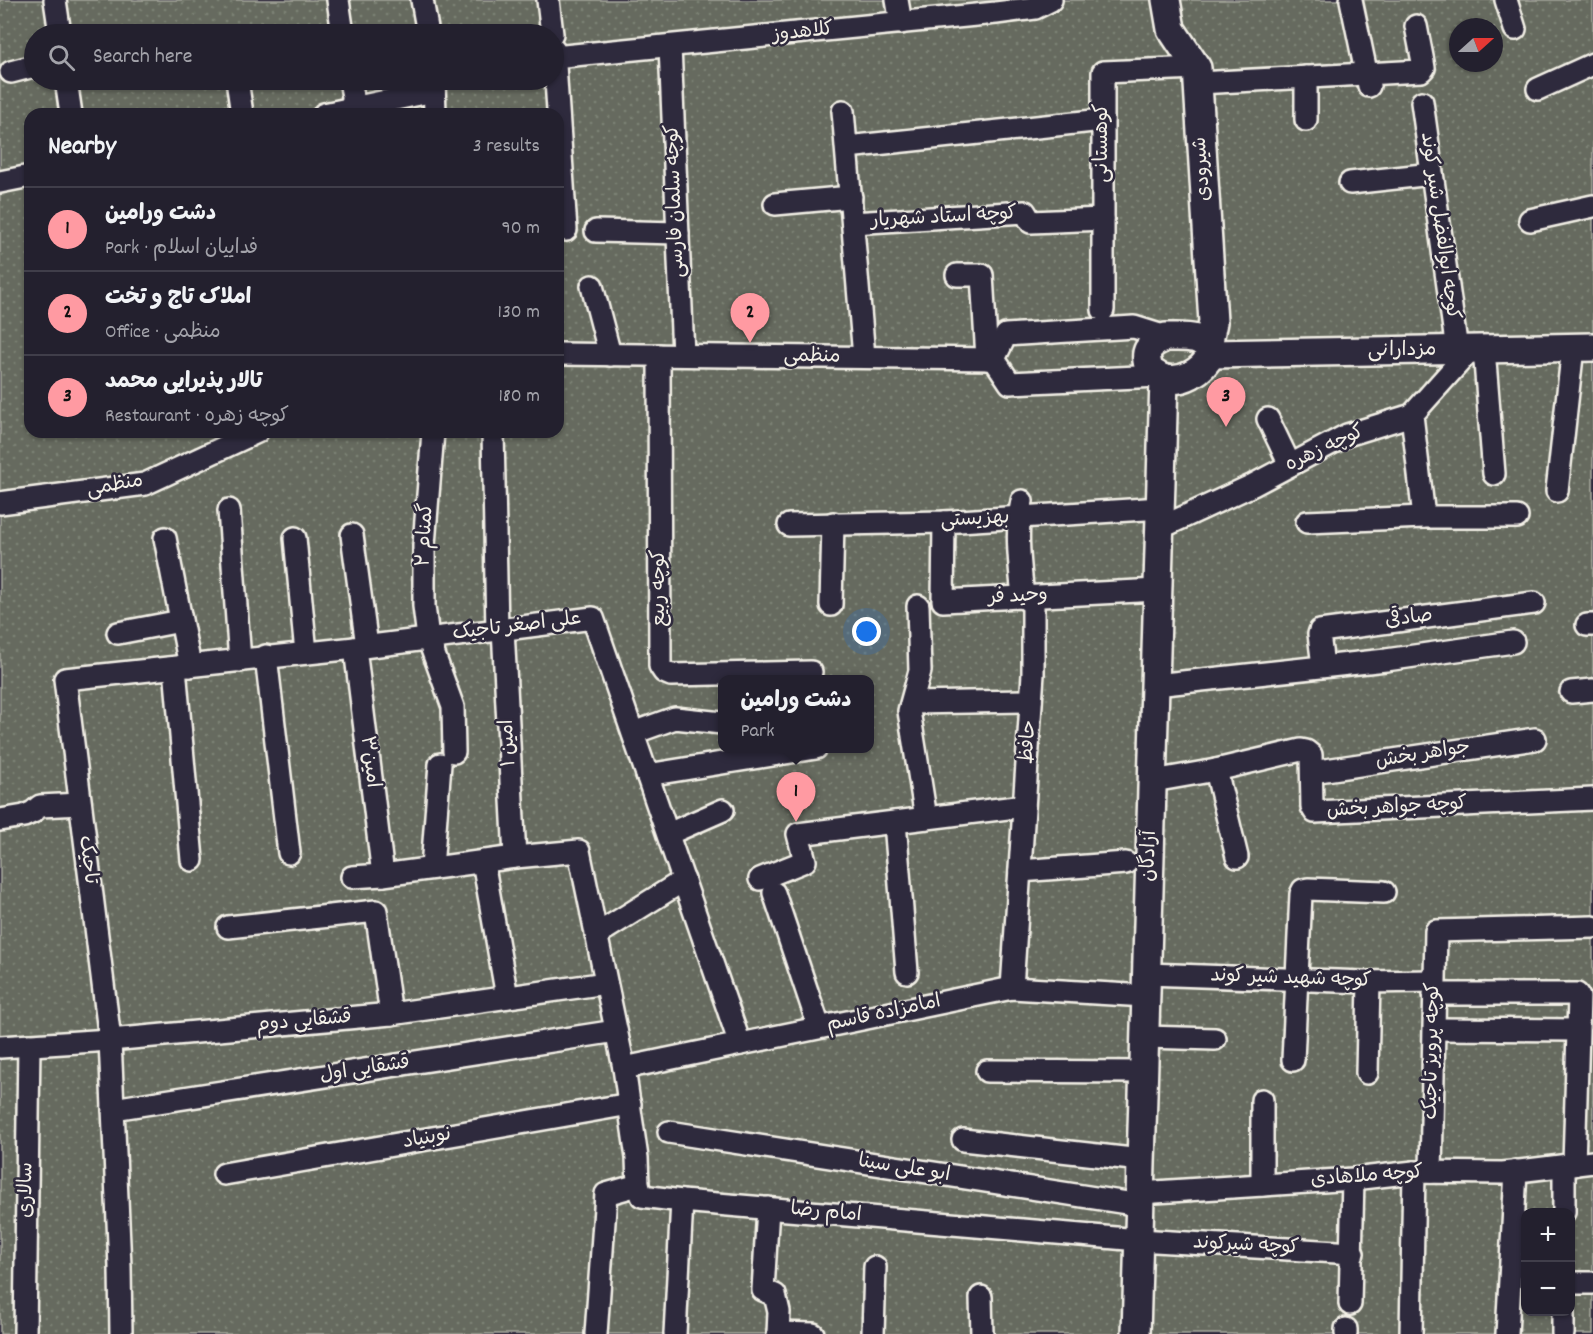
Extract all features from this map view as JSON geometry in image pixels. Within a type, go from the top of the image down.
[{"type":"main road","points":[[1166,0],[1171,29],[1198,76]]},
{"type":"main road","name":"شیرودی","points":[[1198,76],[1213,322],[1210,350]]},
{"type":"main road","points":[[1189,337],[1201,340],[1210,350],[1207,363],[1199,371],[1187,376],[1162,378],[1150,371],[1146,356],[1152,343],[1166,338],[1189,337]]},
{"type":"main road","name":"مزدارانی","points":[[1210,350],[1583,347]]},
{"type":"main road","name":"آزادگان","points":[[1136,1334],[1153,781],[1162,378]]},
{"type":"street","points":[[55,0],[59,24]]},
{"type":"street","points":[[338,0],[342,24]]},
{"type":"street","points":[[422,0],[426,24]]},
{"type":"street","points":[[548,0],[551,24]]},
{"type":"street","points":[[897,0],[901,23]]},
{"type":"street","name":"کلاهدوز","points":[[564,54],[901,23],[1035,8],[1051,0]]},
{"type":"street","points":[[1351,0],[1368,80]]},
{"type":"street","points":[[1506,0],[1515,29]]},
{"type":"street","points":[[1198,76],[1368,80],[1421,71],[1424,68],[1416,26]]},
{"type":"street","name":"کوچه سلمان فارسی","points":[[670,46],[683,356]]},
{"type":"street","points":[[1538,89],[1593,64]]},
{"type":"street","points":[[11,72],[24,69]]},
{"type":"street","name":"کوهستانی","points":[[1103,310],[1103,72],[1198,76]]},
{"type":"street","points":[[1306,77],[1306,120]]},
{"type":"street","points":[[67,90],[70,108]]},
{"type":"street","points":[[238,90],[241,108]]},
{"type":"street","points":[[352,90],[355,108],[417,90]]},
{"type":"street","points":[[434,90],[435,108]]},
{"type":"street","points":[[556,90],[558,108]]},
{"type":"street","name":"کوچه ابوالفضل شیر کوند","points":[[1422,102],[1432,174],[1471,349],[1494,474]]},
{"type":"street","points":[[843,111],[864,357]]},
{"type":"street","points":[[847,147],[1103,120]]},
{"type":"street","points":[[1350,183],[1432,174]]},
{"type":"street","points":[[0,182],[24,177]]},
{"type":"street","points":[[775,204],[851,197]]},
{"type":"street","points":[[564,201],[566,230]]},
{"type":"street","points":[[1530,220],[1593,206]]},
{"type":"street","name":"کوچه استاد شهریار","points":[[853,223],[1025,212],[1031,222],[1103,219]]},
{"type":"street","points":[[597,231],[678,233]]},
{"type":"street","points":[[957,275],[982,274],[990,359],[1010,382],[1162,378]]},
{"type":"street","points":[[592,286],[610,355]]},
{"type":"street","points":[[990,359],[1006,335],[1134,327],[1166,338]]},
{"type":"street","points":[[1557,491],[1583,347]]},
{"type":"street","points":[[1424,517],[1412,415],[1471,349]]},
{"type":"street","name":"منظمی","points":[[564,350],[610,355],[990,359]]},
{"type":"street","name":"کوچه ربیع","points":[[659,355],[660,666],[664,672],[671,675],[811,672]]},
{"type":"street","name":"کوچه زهره","points":[[1160,518],[1184,518],[1347,435],[1412,415]]},
{"type":"street","points":[[1268,419],[1290,465]]},
{"type":"street","name":"منظمی","points":[[0,503],[145,484],[244,438]]},
{"type":"street","name":"گمنام ۲","points":[[432,868],[453,707],[428,638],[424,606],[424,545],[433,438]]},
{"type":"street","name":"امین ۱","points":[[493,438],[500,629],[515,857]]},
{"type":"street","name":"بهزیستی","points":[[789,525],[833,523],[944,529],[1020,509],[1160,518]]},
{"type":"street","name":"حافظ","points":[[1012,988],[1033,674],[1033,604],[1023,597],[1020,509]]},
{"type":"street","points":[[229,510],[240,661]]},
{"type":"street","points":[[1307,522],[1424,517],[1517,517]]},
{"type":"street","points":[[831,605],[833,523]]},
{"type":"street","name":"وحید فر","points":[[944,529],[943,601],[1158,590]]},
{"type":"street","name":"امین۳","points":[[352,535],[383,875]]},
{"type":"street","points":[[295,537],[306,653]]},
{"type":"street","points":[[165,538],[181,621],[192,860]]},
{"type":"street","name":"صادقی","points":[[1323,666],[1320,631],[1534,603]]},
{"type":"street","points":[[918,606],[920,671],[909,711],[926,818]]},
{"type":"street","name":"علی اصغر تاجیک","points":[[64,679],[240,661],[266,656],[361,647],[593,618],[740,1044]]},
{"type":"street","points":[[118,633],[181,621]]},
{"type":"street","name":"صادقی","points":[[1155,686],[1386,660],[1513,642]]},
{"type":"street","points":[[266,656],[289,853]]},
{"type":"street","name":"تاجیک","points":[[64,679],[110,1040],[121,1334]]},
{"type":"street","points":[[1571,692],[1593,690]]},
{"type":"street","points":[[912,703],[1031,701]]},
{"type":"street","points":[[633,733],[675,718],[718,722]]},
{"type":"street","name":"جواهر بخش","points":[[1312,772],[1535,739]]},
{"type":"street","name":"کوچه جواهر بخش","points":[[1153,781],[1216,770],[1301,750],[1311,755],[1312,807],[1315,812],[1593,799]]},
{"type":"street","points":[[647,775],[785,753]]},
{"type":"street","points":[[1216,770],[1237,857]]},
{"type":"street","points":[[0,820],[24,816],[40,806],[80,804]]},
{"type":"street","points":[[819,1028],[767,886],[805,861],[798,834],[1024,806]]},
{"type":"street","points":[[668,834],[723,810]]},
{"type":"street","points":[[895,822],[907,972]]},
{"type":"street","points":[[352,877],[579,851],[624,1068],[637,1158],[638,1185],[606,1194],[596,1334]]},
{"type":"street","points":[[483,861],[507,997]]},
{"type":"street","points":[[1020,871],[1126,863]]},
{"type":"street","points":[[596,935],[684,880]]},
{"type":"street","points":[[1293,1060],[1301,894],[1304,890],[1384,892]]},
{"type":"street","points":[[228,927],[376,911],[391,1014]]},
{"type":"street","name":"کوچه پرویز تاجیک","points":[[1411,1334],[1434,1029],[1436,931],[1593,927]]},
{"type":"street","name":"کوچه شهید شیر کوند","points":[[1146,985],[1296,979],[1577,994],[1578,1030]]},
{"type":"street","points":[[1367,1073],[1369,982]]},
{"type":"street","name":"قشقایی دوم","points":[[0,1047],[110,1040],[391,1014],[606,983]]},
{"type":"street","name":"امامزاده قاسم","points":[[624,1068],[1012,988],[1146,985]]},
{"type":"street","points":[[1434,1029],[1578,1030],[1577,1164],[1565,1208]]},
{"type":"street","name":"قشقایی اول","points":[[113,1109],[616,1031]]},
{"type":"street","points":[[1145,1036],[1215,1039]]},
{"type":"street","name":"سالاری","points":[[25,1334],[29,1045]]},
{"type":"street","points":[[987,1071],[1144,1072]]},
{"type":"street","points":[[1262,1100],[1262,1185]]},
{"type":"street","name":"نوبنیاد","points":[[224,1174],[630,1104]]},
{"type":"street","name":"ابو علی سینا","points":[[669,1132],[1140,1199]]},
{"type":"street","points":[[963,1140],[1141,1160]]},
{"type":"street","name":"کوچه ملاهادی","points":[[1140,1199],[1262,1185],[1422,1172],[1516,1171],[1577,1164]]},
{"type":"street","points":[[1507,1334],[1516,1171]]},
{"type":"street","points":[[1350,1304],[1353,1179]]},
{"type":"street","name":"امام رضا","points":[[638,1185],[642,1196],[682,1201],[1139,1240]]},
{"type":"street","points":[[675,1334],[682,1201]]},
{"type":"street","points":[[768,1208],[763,1290],[775,1295],[779,1312],[778,1333],[813,1334]]},
{"type":"street","name":"کوچه شیرکوند","points":[[1139,1240],[1353,1253]]},
{"type":"street","points":[[873,1334],[875,1266]]},
{"type":"street","points":[[1575,1283],[1593,1283]]},
{"type":"street","points":[[981,1297],[982,1334]]},
{"type":"street","points":[[1563,1316],[1563,1334]]},
{"type":"green space","points":[[0,0],[1593,0],[1593,1334],[0,1334]]},
{"type":"place","name":"املاک تاج و تخت","points":[[750,343]]},
{"type":"place","name":"تالار پذیرایی محمد","points":[[1226,427]]},
{"type":"place","name":"دشت ورامین","points":[[796,822]]}]
